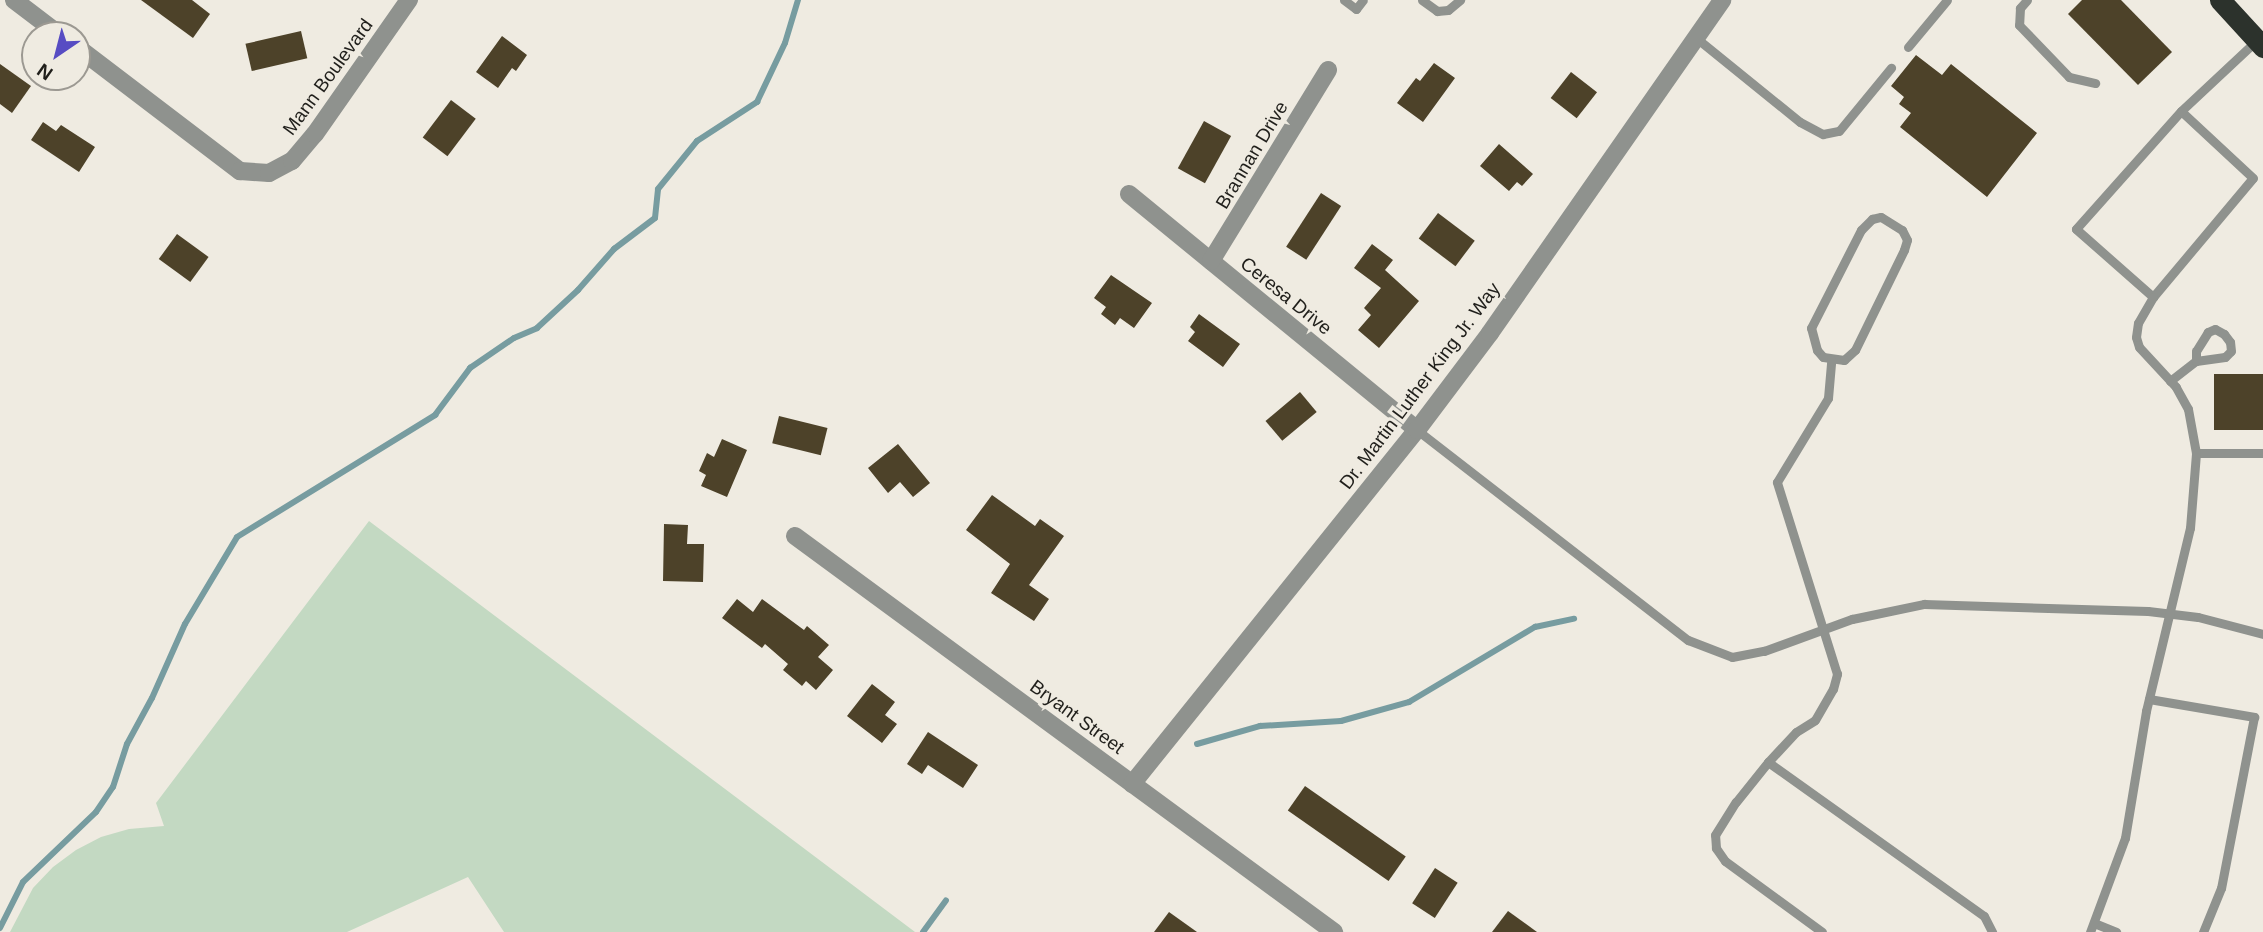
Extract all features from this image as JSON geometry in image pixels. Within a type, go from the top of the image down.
[{"type":"highway","points":[[2220,0],[2260,44]]},
{"type":"street","points":[[14,0],[42,21]]},
{"type":"street","name":"Mann Boulevard","points":[[91,58],[235,167],[269,173],[292,161],[315,134],[409,0]]},
{"type":"street","name":"Dr. Martin Luther King Jr. Way","points":[[1132,784],[1417,430],[1490,333],[1722,0]]},
{"type":"street","name":"Brannan Drive","points":[[1211,261],[1328,70]]},
{"type":"street","name":"Ceresa Drive","points":[[1129,194],[1417,430]]},
{"type":"street","name":"Bryant Street","points":[[795,536],[1334,932]]},
{"type":"lane","points":[[1344,0],[1356,9],[1363,0]]},
{"type":"lane","points":[[1422,0],[1437,11],[1448,10],[1460,0]]},
{"type":"lane","points":[[1908,47],[1947,0]]},
{"type":"lane","points":[[2027,0],[2020,8],[2019,25],[2069,77],[2095,83]]},
{"type":"lane","points":[[1695,37],[1800,122],[1823,134],[1839,131],[1891,68]]},
{"type":"lane","points":[[2152,297],[2076,229],[2181,111],[2260,44]]},
{"type":"lane","points":[[2116,932],[2092,927],[2125,838],[2149,699],[2190,528],[2196,453],[2188,409],[2170,381],[2139,347],[2136,337],[2138,323],[2152,297],[2253,178],[2181,111]]},
{"type":"lane","points":[[1881,217],[1902,230],[1908,240],[1905,250],[1856,349],[1844,360],[1831,360],[1817,350],[1811,328],[1861,230],[1872,219],[1881,217]]},
{"type":"lane","points":[[1822,932],[1725,861],[1716,848],[1715,835],[1768,762],[1796,732],[1815,720],[1833,689],[1837,674],[1777,482],[1828,398],[1831,360]]},
{"type":"lane","points":[[2170,381],[2196,361]]},
{"type":"lane","points":[[1417,430],[1678,633],[1699,645],[1732,657],[1764,651],[1884,610],[1924,604],[2168,613],[2198,617],[2263,634]]},
{"type":"lane","points":[[2196,453],[2263,453]]},
{"type":"lane","points":[[2149,699],[2253,717],[2221,888],[2203,932]]},
{"type":"lane","points":[[1768,762],[1984,916],[1993,932]]},
{"type":"green space","points":[[369,521],[915,932],[504,932],[468,877],[347,932],[10,932],[33,888],[53,867],[76,850],[101,837],[129,829],[164,826],[156,803]]},
{"type":"building","points":[[141,0],[192,0],[210,14],[193,38]]},
{"type":"building","points":[[2082,0],[2121,0],[2172,52],[2138,85],[2068,14]]},
{"type":"building","points":[[301,31],[307,58],[252,71],[245,44]]},
{"type":"building","points":[[502,36],[527,55],[516,71],[512,68],[498,88],[476,72]]},
{"type":"building","points":[[1916,55],[1942,75],[1951,64],[2037,133],[1987,197],[1900,127],[1911,113],[1899,104],[1904,97],[1891,86]]},
{"type":"building","points":[[1434,63],[1455,78],[1423,122],[1397,103],[1416,78],[1420,81]]},
{"type":"building","points":[[0,64],[21,79],[21,91],[27,91],[12,113],[0,104]]},
{"type":"building","points":[[1571,72],[1597,92],[1577,118],[1551,98]]},
{"type":"building","points":[[451,100],[476,119],[447,156],[423,138]]},
{"type":"building","points":[[1204,121],[1231,136],[1205,183],[1178,168]]},
{"type":"building","points":[[43,122],[56,131],[61,125],[95,147],[79,172],[31,140]]},
{"type":"building","points":[[1499,144],[1533,174],[1522,186],[1517,182],[1509,191],[1480,166]]},
{"type":"building","points":[[1321,193],[1341,206],[1306,260],[1286,247]]},
{"type":"building","points":[[1438,213],[1475,241],[1455,266],[1419,239]]},
{"type":"building","points":[[177,234],[209,257],[190,282],[159,259]]},
{"type":"building","points":[[1372,244],[1393,260],[1385,270],[1419,301],[1379,348],[1358,330],[1371,315],[1364,308],[1381,288],[1354,268]]},
{"type":"building","points":[[1111,275],[1152,303],[1134,328],[1120,318],[1115,325],[1101,314],[1106,307],[1094,298]]},
{"type":"building","points":[[1199,314],[1240,344],[1223,367],[1188,341],[1195,332],[1190,327]]},
{"type":"building","points":[[2214,374],[2263,374],[2263,430],[2214,430]]},
{"type":"building","points":[[1300,392],[1317,412],[1282,441],[1266,421]]},
{"type":"building","points":[[779,416],[828,428],[821,455],[772,443]]},
{"type":"building","points":[[722,439],[747,450],[727,497],[701,486],[706,475],[699,471],[707,453],[714,457]]},
{"type":"building","points":[[898,444],[930,483],[913,497],[900,482],[888,493],[868,468]]},
{"type":"building","points":[[992,495],[1035,526],[1040,519],[1064,536],[1029,585],[1049,599],[1034,621],[991,593],[1010,564],[966,530]]},
{"type":"building","points":[[664,524],[688,525],[687,544],[704,544],[703,582],[663,581]]},
{"type":"building","points":[[737,599],[753,612],[762,599],[804,630],[807,626],[829,645],[818,657],[833,670],[816,690],[806,681],[802,686],[783,670],[788,664],[765,644],[762,648],[722,618]]},
{"type":"building","points":[[872,684],[895,702],[885,715],[897,724],[882,743],[847,716]]},
{"type":"building","points":[[928,732],[978,765],[963,788],[928,765],[922,774],[907,764]]},
{"type":"building","points":[[1305,786],[1406,857],[1389,881],[1288,811]]},
{"type":"building","points":[[1435,868],[1458,883],[1435,918],[1412,903]]},
{"type":"building","points":[[1508,911],[1537,932],[1492,932]]},
{"type":"building","points":[[1169,912],[1197,932],[1154,932]]},
{"type":"waterway","points":[[0,928],[23,882],[96,812],[113,787],[127,744],[152,698],[185,624],[237,537],[435,415],[470,368],[514,338],[537,328],[578,290],[614,249],[655,218],[658,189],[697,141],[757,102],[785,43],[798,0]]},
{"type":"waterway","points":[[1197,744],[1260,726],[1341,721],[1409,702],[1535,627],[1574,619]]},
{"type":"waterway","points":[[923,932],[946,900]]}]
